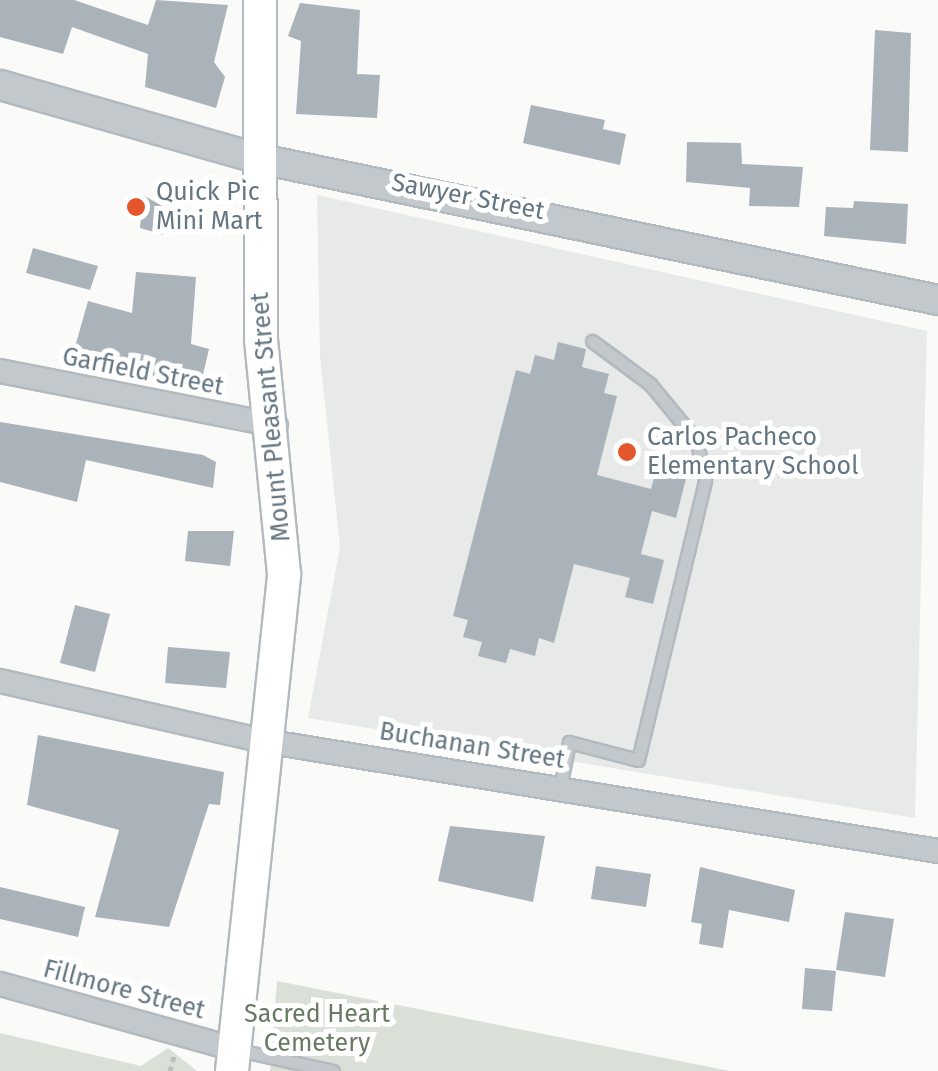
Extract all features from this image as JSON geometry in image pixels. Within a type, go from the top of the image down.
[{"type":"main road","name":"Mount Pleasant Street","points":[[233,1060],[284,574],[276,425],[261,340],[256,158],[260,0]]},
{"type":"street","name":"Sawyer Street","points":[[0,86],[256,158],[938,300]]},
{"type":"street","name":"Garfield Street","points":[[0,371],[276,425]]},
{"type":"street","name":"Buchanan Street","points":[[0,682],[264,741],[938,851]]},
{"type":"street","name":"Fillmore Street","points":[[0,984],[233,1060]]},
{"type":"lane","points":[[560,788],[569,742],[638,760],[705,480],[697,441],[650,384],[592,341]]},
{"type":"lane","points":[[233,1060],[333,1071]]},
{"type":"shaded area","name":"Carlos Pacheco Elementary School","points":[[317,195],[927,331],[915,818],[308,718],[340,547],[320,356]]},
{"type":"green space","name":"Sacred Heart Cemetery","points":[[277,981],[730,1071],[270,1071]]},
{"type":"green space","points":[[0,1033],[141,1066],[168,1048],[197,1071],[0,1071]]},
{"type":"building","points":[[0,0],[74,0],[148,25],[156,0],[228,5],[214,62],[225,77],[216,108],[145,87],[148,54],[72,27],[63,54],[0,37]]},
{"type":"building","points":[[300,3],[360,10],[357,74],[380,75],[377,118],[296,114],[301,41],[288,36]]},
{"type":"building","points":[[875,30],[911,33],[908,152],[870,150]]},
{"type":"building","points":[[531,105],[605,120],[603,129],[626,134],[620,165],[523,143]]},
{"type":"building","points":[[687,142],[741,143],[742,164],[803,167],[799,207],[749,206],[750,188],[686,182]]},
{"type":"building","points":[[143,195],[171,211],[164,235],[140,228]]},
{"type":"building","points":[[854,201],[908,204],[906,244],[824,236],[826,207],[853,208]]},
{"type":"building","points":[[33,248],[98,266],[90,290],[26,273]]},
{"type":"building","points":[[136,272],[196,277],[191,344],[209,349],[201,383],[139,375],[142,365],[75,347],[88,301],[132,313]]},
{"type":"building","points":[[558,342],[586,349],[582,367],[609,374],[604,393],[617,396],[597,475],[651,489],[658,463],[688,471],[676,518],[652,511],[641,554],[664,560],[653,604],[625,597],[630,578],[574,564],[554,643],[539,638],[535,656],[510,649],[506,663],[478,656],[482,642],[463,637],[468,620],[453,616],[516,370],[530,374],[535,355],[554,360]]},
{"type":"building","points":[[0,422],[203,455],[216,462],[213,488],[86,460],[77,502],[0,482]]},
{"type":"building","points":[[188,531],[234,531],[230,566],[185,561]]},
{"type":"building","points":[[75,605],[110,614],[95,672],[60,663]]},
{"type":"building","points":[[168,647],[230,652],[226,688],[165,683]]},
{"type":"building","points":[[38,735],[224,772],[220,805],[209,804],[169,927],[95,917],[119,830],[27,805]]},
{"type":"building","points":[[450,826],[545,836],[533,902],[438,881]]},
{"type":"building","points":[[596,866],[651,874],[646,907],[591,899]]},
{"type":"building","points":[[700,867],[795,890],[789,922],[729,910],[723,948],[699,944],[702,924],[691,922]]},
{"type":"building","points":[[0,887],[85,907],[78,937],[0,919]]},
{"type":"building","points":[[845,912],[894,919],[885,977],[836,970]]},
{"type":"building","points":[[805,968],[836,971],[832,1011],[802,1009]]},
{"type":"place","name":"Quick Pic Mini Mart","points":[[136,207]]},
{"type":"place","name":"Carlos Pacheco Elementary School","points":[[627,452]]}]
